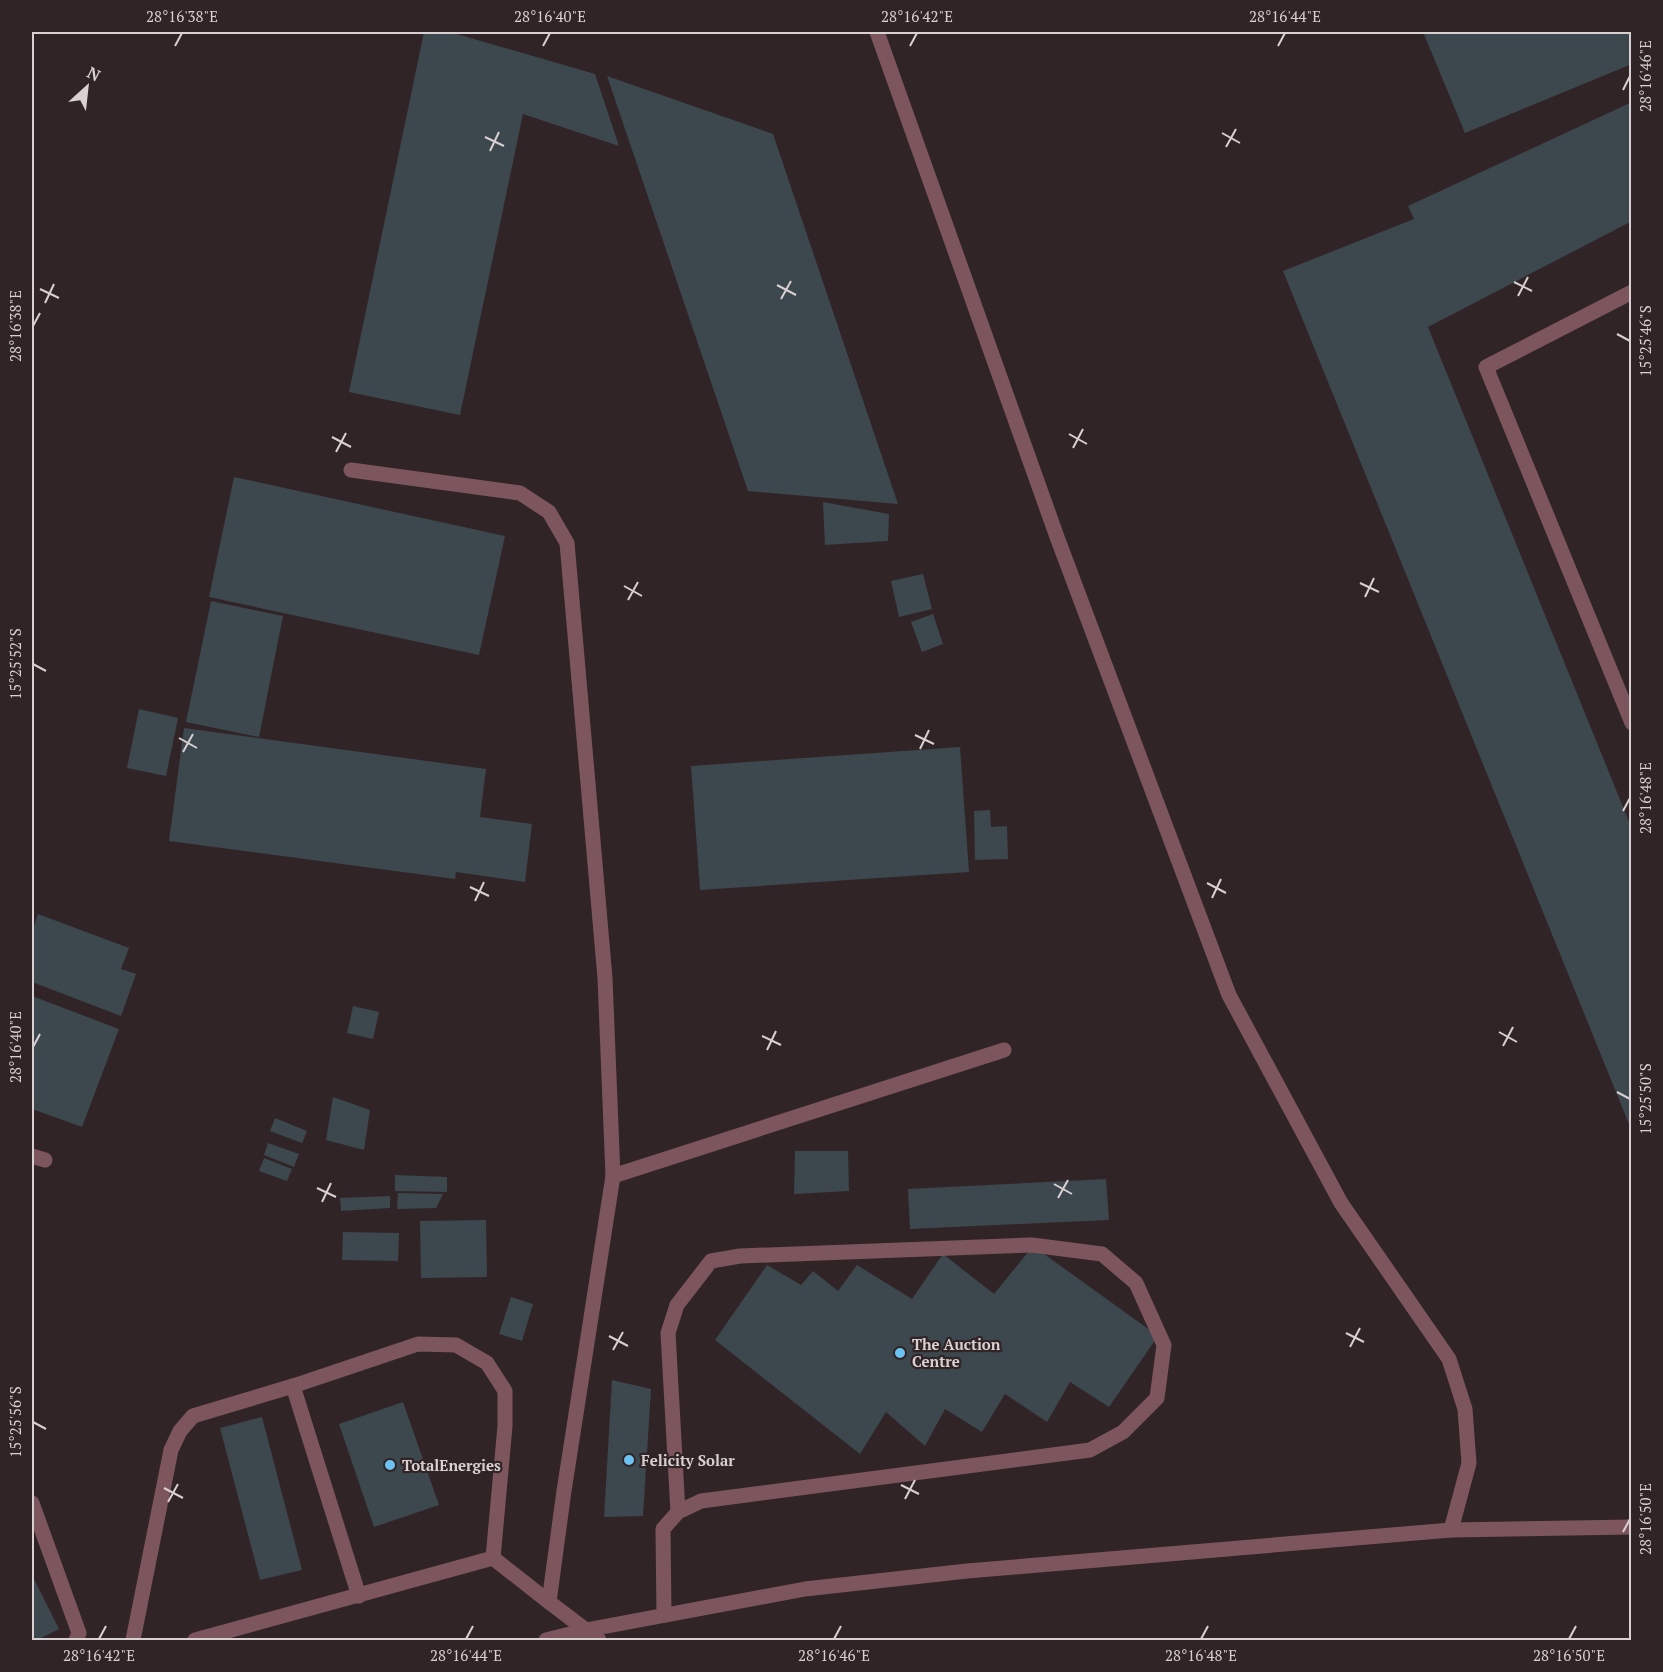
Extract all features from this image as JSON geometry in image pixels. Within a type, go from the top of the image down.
[{"type":"street","points":[[877,32],[1057,537],[1228,995],[1341,1203],[1449,1359],[1465,1409],[1469,1462],[1451,1530]]},
{"type":"street","points":[[1632,292],[1486,367],[1632,723]]},
{"type":"street","points":[[351,470],[520,493],[549,512],[567,543],[605,978],[613,1176],[549,1602]]},
{"type":"street","points":[[613,1176],[1004,1050]]},
{"type":"street","points":[[664,1615],[663,1529],[678,1512],[701,1501],[1090,1450],[1123,1432],[1157,1398],[1164,1345],[1136,1283],[1102,1254],[1032,1245],[741,1256],[711,1261],[677,1305],[668,1333],[678,1512]]},
{"type":"street","points":[[133,1641],[171,1450],[180,1431],[193,1416],[293,1386],[418,1344],[456,1345],[487,1363],[505,1391],[505,1426],[493,1558]]},
{"type":"street","points":[[293,1386],[359,1596]]},
{"type":"street","points":[[32,1503],[79,1633],[76,1641]]},
{"type":"street","points":[[546,1641],[586,1629],[805,1589],[955,1572],[1451,1530],[1632,1527]]},
{"type":"street","points":[[493,1558],[599,1641]]},
{"type":"street","points":[[195,1641],[493,1558]]},
{"type":"building","points":[[424,32],[450,32],[595,74],[619,146],[523,114],[460,415],[349,392]]},
{"type":"building","points":[[1423,32],[1632,32],[1632,64],[1465,133]]},
{"type":"building","points":[[607,76],[773,134],[898,504],[748,491]]},
{"type":"building","points":[[1632,102],[1632,221],[1428,327],[1632,829],[1631,1129],[1283,271],[1414,219],[1408,206]]},
{"type":"building","points":[[234,477],[505,536],[479,655],[209,597]]},
{"type":"building","points":[[823,502],[889,514],[888,541],[825,545]]},
{"type":"building","points":[[923,574],[932,609],[899,617],[891,581]]},
{"type":"building","points":[[211,601],[283,616],[259,737],[186,722]]},
{"type":"building","points":[[933,614],[943,644],[922,652],[911,622]]},
{"type":"building","points":[[139,709],[178,718],[166,776],[127,768]]},
{"type":"building","points":[[184,728],[486,769],[480,817],[532,824],[525,882],[456,872],[455,879],[169,841]]},
{"type":"building","points":[[960,747],[969,872],[700,890],[691,766]]},
{"type":"building","points":[[990,810],[991,827],[1007,826],[1008,859],[975,860],[974,811]]},
{"type":"building","points":[[38,914],[129,948],[121,969],[136,974],[121,1016],[32,982],[32,932]]},
{"type":"building","points":[[32,996],[119,1029],[82,1127],[32,1109]]},
{"type":"building","points":[[353,1006],[379,1012],[373,1039],[347,1033]]},
{"type":"building","points":[[333,1097],[370,1110],[364,1150],[326,1140]]},
{"type":"building","points":[[275,1118],[307,1131],[302,1143],[270,1131]]},
{"type":"building","points":[[268,1143],[299,1154],[294,1167],[264,1155]]},
{"type":"building","points":[[795,1151],[848,1151],[849,1191],[794,1194]]},
{"type":"building","points":[[264,1158],[292,1169],[287,1181],[259,1171]]},
{"type":"building","points":[[395,1175],[447,1177],[447,1192],[395,1191]]},
{"type":"building","points":[[1106,1179],[1109,1220],[910,1229],[908,1189]]},
{"type":"building","points":[[398,1193],[443,1194],[436,1208],[397,1209]]},
{"type":"building","points":[[390,1196],[390,1208],[341,1211],[340,1198]]},
{"type":"building","points":[[486,1220],[487,1277],[421,1278],[420,1221]]},
{"type":"building","points":[[343,1232],[399,1233],[398,1261],[342,1260]]},
{"type":"building","points":[[1033,1246],[1158,1336],[1109,1407],[1070,1382],[1047,1422],[1005,1394],[982,1432],[945,1409],[925,1446],[886,1412],[860,1454],[715,1340],[767,1265],[801,1285],[813,1271],[838,1291],[857,1265],[912,1299],[943,1254],[994,1294]]},
{"type":"building","points":[[511,1297],[533,1304],[522,1341],[499,1334]]},
{"type":"building","points":[[612,1380],[651,1389],[643,1516],[604,1517]]},
{"type":"building","points":[[403,1402],[439,1505],[374,1527],[339,1424]]},
{"type":"building","points":[[262,1417],[302,1570],[260,1580],[220,1428]]},
{"type":"building","points":[[32,1575],[59,1629],[37,1640],[32,1640]]},
{"type":"place","name":"The Auction Centre","points":[[900,1353]]},
{"type":"place","name":"Felicity Solar","points":[[629,1460]]},
{"type":"place","name":"TotalEnergies","points":[[390,1465]]}]
